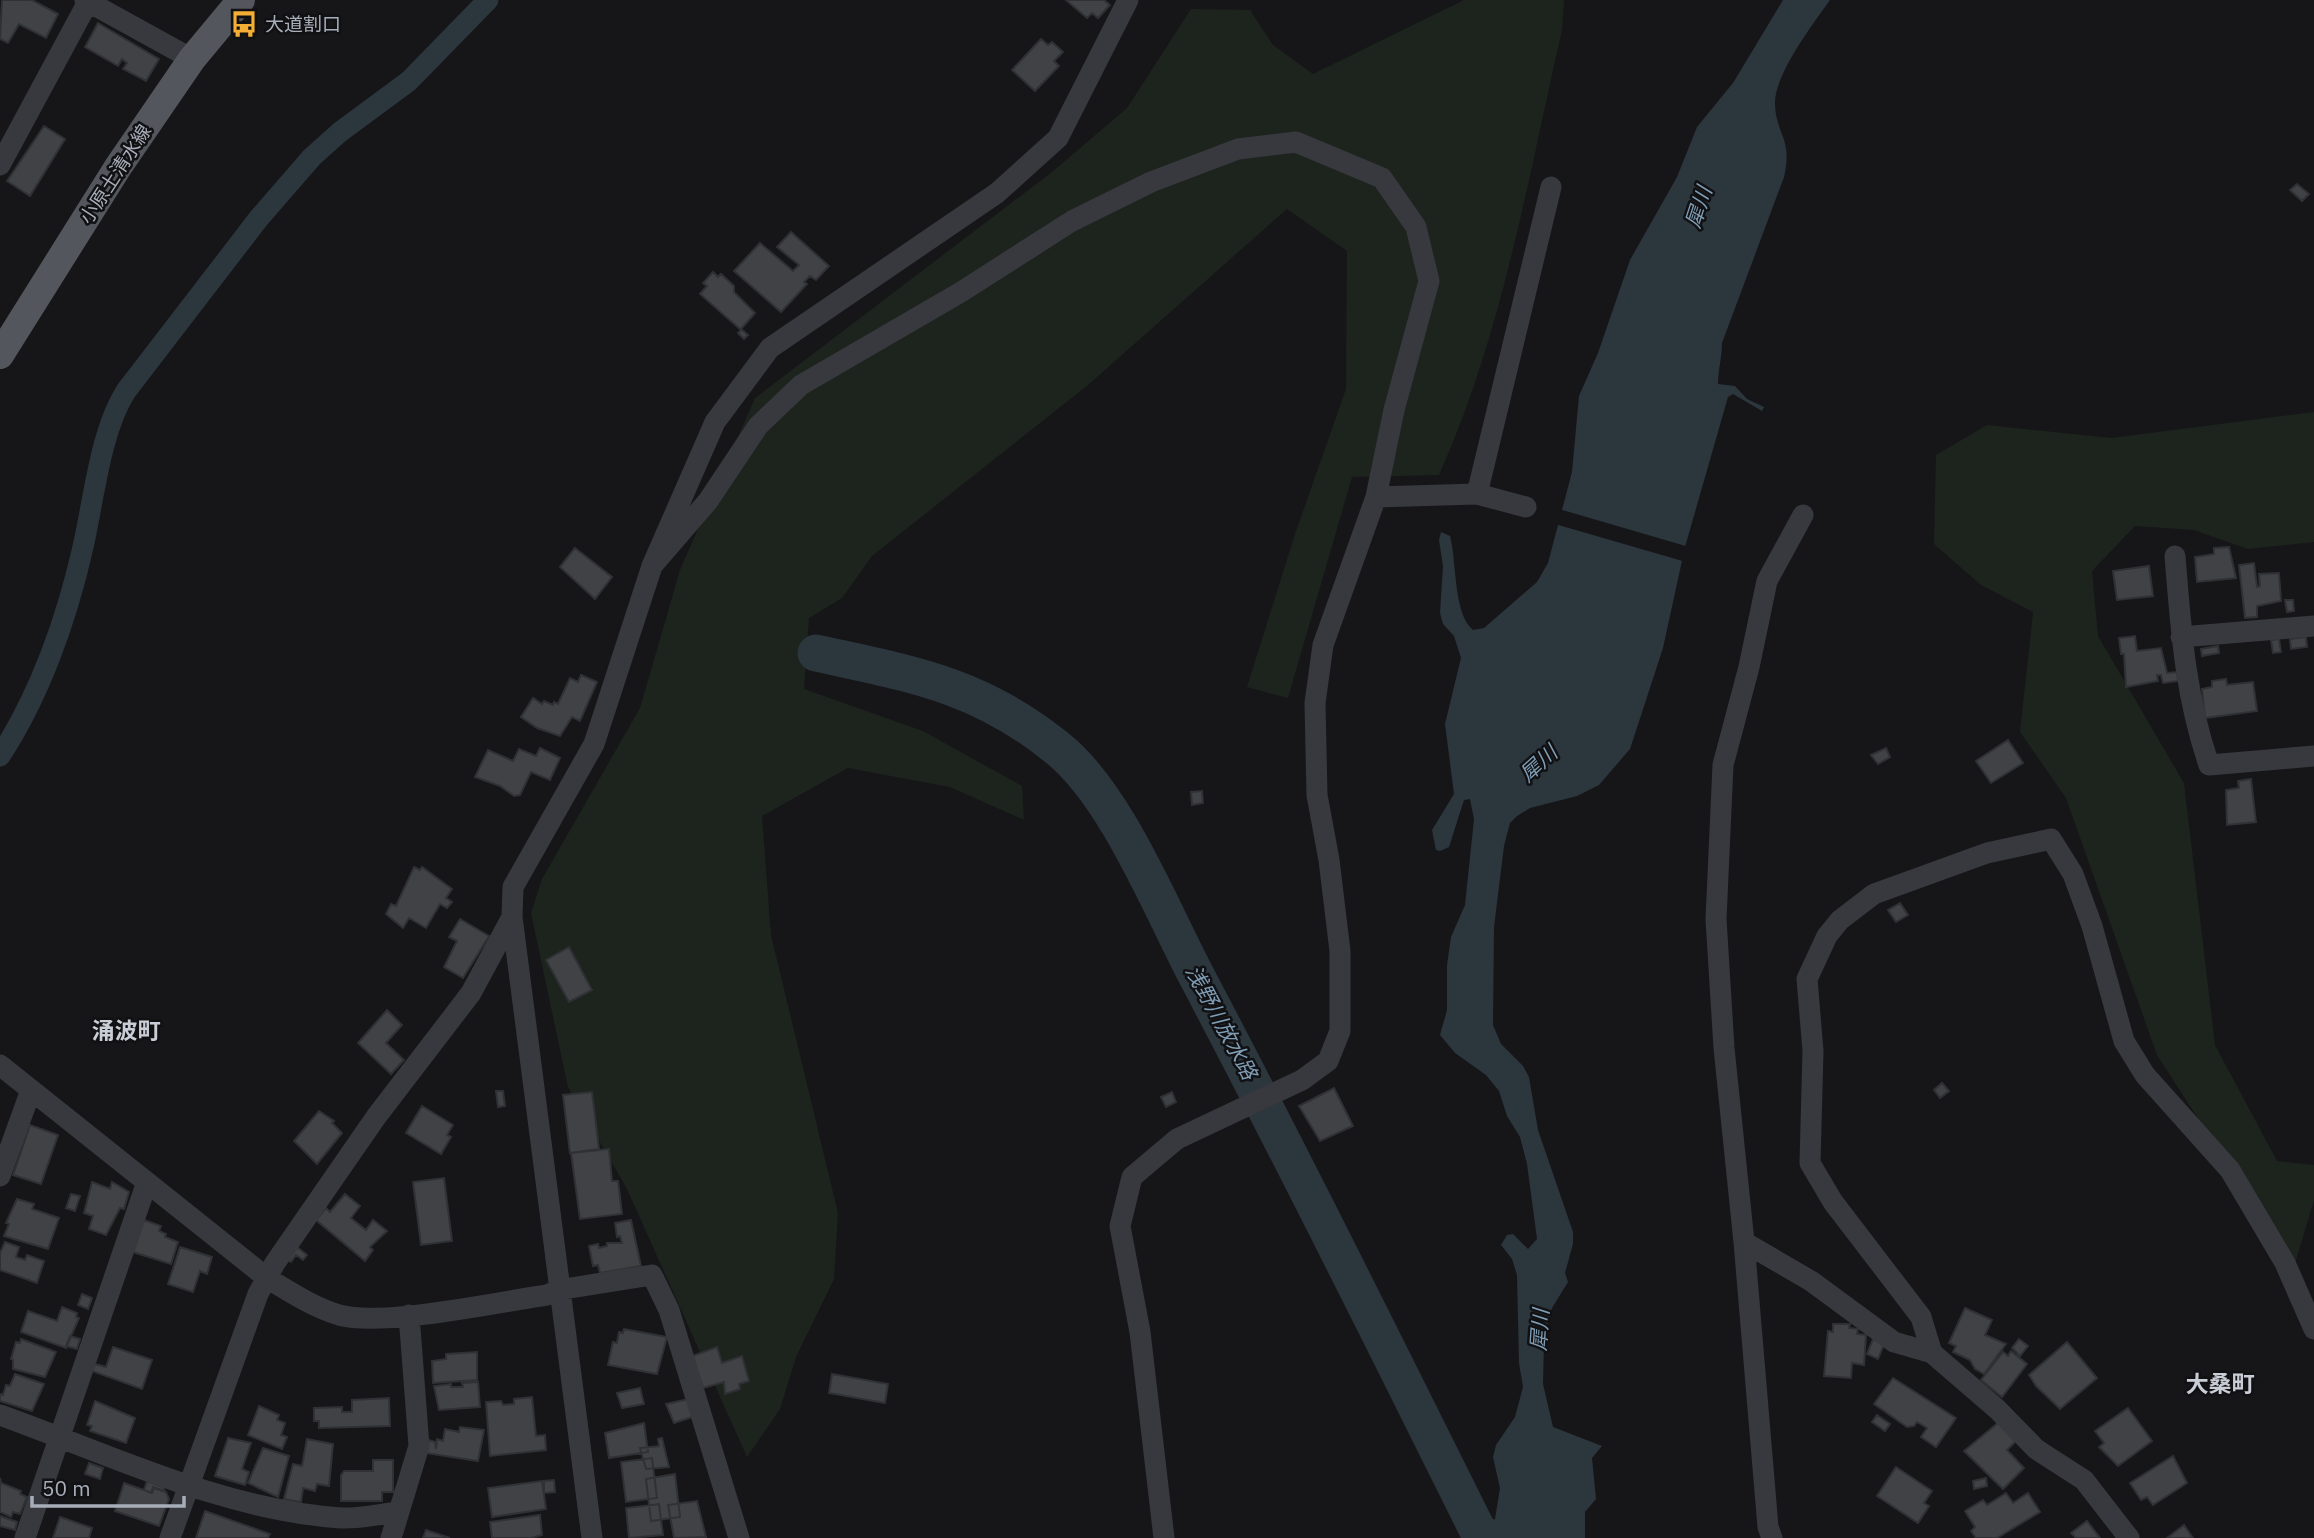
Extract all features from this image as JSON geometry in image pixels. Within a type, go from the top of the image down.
[{"type":"main road","name":"小原土清水線","points":[[0,355],[118,167],[192,59],[241,0]]},
{"type":"street","points":[[0,165],[87,0],[192,59]]},
{"type":"street","points":[[592,1538],[512,917],[513,887],[594,744],[652,566],[715,422],[770,348],[997,192],[1058,138],[1128,0]]},
{"type":"street","points":[[652,566],[708,500],[758,426],[802,385],[961,292],[1072,221],[1151,182],[1238,149],[1296,142],[1382,178],[1416,227],[1429,281],[1394,410],[1376,497],[1323,645],[1315,703],[1317,794],[1329,860],[1339,951],[1340,1031],[1328,1061],[1302,1080],[1220,1116],[1177,1139],[1132,1177],[1120,1226],[1140,1332],[1164,1538]]},
{"type":"street","points":[[1477,494],[1551,187]]},
{"type":"street","points":[[1376,497],[1477,494],[1526,507]]},
{"type":"street","points":[[1772,1538],[1768,1527],[1744,1242],[1724,1048],[1716,919],[1723,765],[1749,667],[1767,581],[1803,515]]},
{"type":"street","points":[[2175,556],[2182,636],[2194,719],[2209,765],[2314,756]]},
{"type":"street","points":[[2182,636],[2314,626]]},
{"type":"street","points":[[1932,1353],[1921,1317],[1833,1202],[1810,1164],[1813,1051],[1807,979],[1827,936],[1839,920],[1874,894],[1987,853],[2051,839],[2073,874],[2124,1041],[2145,1075],[2230,1170],[2285,1263],[2314,1329]]},
{"type":"street","points":[[170,1538],[258,1294],[376,1117],[471,993],[512,917]]},
{"type":"street","points":[[0,1065],[267,1278],[306,1301],[341,1315],[409,1315],[547,1295],[558,1290],[652,1275],[669,1310],[739,1538]]},
{"type":"street","points":[[0,1176],[31,1090]]},
{"type":"street","points":[[25,1538],[147,1182]]},
{"type":"street","points":[[1744,1242],[1811,1280],[1894,1342],[1932,1353],[1997,1409],[2036,1449],[2084,1480],[2129,1538]]},
{"type":"street","points":[[391,1538],[419,1446],[409,1315]]},
{"type":"street","points":[[0,1415],[188,1484],[284,1512],[344,1518],[399,1512]]},
{"type":"shaded area","points":[[1464,0],[1564,0],[1562,30],[1497,312],[1461,422],[1439,475],[1352,477],[1288,698],[1247,687],[1295,534],[1346,389],[1347,251],[1287,209],[1088,385],[872,556],[842,598],[809,618],[804,689],[923,731],[1022,786],[1024,820],[950,787],[848,768],[762,816],[771,935],[838,1213],[834,1279],[796,1357],[780,1409],[747,1457],[627,1189],[568,1087],[531,913],[542,879],[640,708],[680,570],[755,398],[1052,172],[1127,108],[1191,9],[1250,10],[1273,45],[1313,74]]},
{"type":"shaded area","points":[[2314,412],[2314,542],[2248,549],[2194,530],[2135,526],[2092,571],[2098,636],[2184,783],[2215,1045],[2277,1161],[2314,1165],[2314,1200],[2294,1267],[2157,1055],[2066,798],[2020,732],[2033,612],[1981,585],[1934,544],[1936,455],[1987,425],[2111,438]]},
{"type":"water","name":"犀川","points":[[1783,0],[1830,0],[1787,65],[1776,92],[1776,114],[1787,154],[1784,177],[1722,343],[1718,379],[1718,384],[1735,386],[1747,399],[1764,407],[1762,411],[1733,394],[1728,397],[1685,547],[1663,648],[1630,749],[1599,785],[1577,796],[1530,808],[1517,816],[1510,823],[1504,846],[1494,927],[1493,1025],[1501,1044],[1523,1066],[1529,1077],[1538,1130],[1573,1232],[1573,1244],[1565,1273],[1568,1282],[1552,1308],[1544,1339],[1543,1384],[1553,1427],[1602,1446],[1592,1458],[1596,1499],[1585,1512],[1585,1538],[1492,1538],[1500,1488],[1493,1457],[1496,1445],[1515,1417],[1523,1387],[1519,1363],[1517,1275],[1512,1259],[1501,1245],[1507,1235],[1513,1234],[1528,1249],[1537,1239],[1527,1164],[1520,1137],[1507,1116],[1499,1091],[1486,1075],[1455,1053],[1440,1035],[1447,1010],[1447,965],[1451,937],[1465,905],[1474,819],[1470,799],[1464,800],[1449,847],[1436,850],[1432,830],[1454,794],[1445,724],[1461,658],[1454,636],[1443,624],[1440,613],[1443,566],[1439,540],[1441,532],[1450,536],[1459,600],[1462,612],[1473,630],[1484,628],[1537,582],[1548,563],[1572,472],[1579,396],[1598,353],[1630,260],[1677,177],[1697,127],[1733,83]]},
{"type":"pier","points":[[1559,509],[1689,547],[1686,562],[1555,524]]},
{"type":"building","points":[[2,0],[32,0],[58,14],[46,38],[19,24],[8,43],[0,39]]},
{"type":"building","points":[[1066,0],[1104,0],[1110,5],[1098,18],[1092,13],[1087,18]]},
{"type":"building","points":[[98,23],[159,59],[146,81],[123,69],[127,63],[122,59],[118,66],[85,47]]},
{"type":"building","points":[[1041,39],[1048,45],[1052,42],[1063,52],[1054,61],[1059,66],[1035,91],[1012,70]]},
{"type":"building","points":[[44,126],[65,139],[30,196],[7,181]]},
{"type":"building","points":[[2297,184],[2309,194],[2302,201],[2290,190]]},
{"type":"building","points":[[791,232],[829,266],[816,280],[810,276],[804,282],[807,284],[781,312],[734,271],[760,243],[793,271],[799,265],[777,247]]},
{"type":"building","points":[[713,272],[718,277],[721,274],[734,286],[734,292],[755,313],[741,329],[748,335],[744,339],[738,333],[741,330],[700,294],[707,286],[703,283]]},
{"type":"building","points":[[2229,547],[2236,578],[2197,582],[2195,557],[2214,554],[2214,548]]},
{"type":"building","points":[[575,548],[612,577],[595,599],[560,567]]},
{"type":"building","points":[[2254,563],[2257,587],[2260,586],[2259,574],[2279,573],[2281,601],[2257,606],[2257,617],[2245,618],[2239,565]]},
{"type":"building","points":[[2149,566],[2153,596],[2117,600],[2113,571]]},
{"type":"building","points":[[2285,600],[2293,600],[2294,611],[2287,612]]},
{"type":"building","points":[[2135,636],[2137,651],[2161,648],[2167,673],[2177,672],[2178,681],[2163,683],[2161,675],[2157,675],[2158,681],[2126,687],[2124,654],[2121,654],[2119,638]]},
{"type":"building","points":[[2306,637],[2307,647],[2291,649],[2290,639]]},
{"type":"building","points":[[2279,639],[2281,652],[2273,653],[2271,640]]},
{"type":"building","points":[[2218,646],[2219,653],[2202,656],[2201,649]]},
{"type":"building","points":[[581,675],[597,682],[580,721],[572,717],[560,736],[537,728],[521,717],[533,698],[542,704],[544,701],[558,704],[570,678],[578,682]]},
{"type":"building","points":[[2226,679],[2227,685],[2253,682],[2257,711],[2205,718],[2202,689],[2212,687],[2212,681]]},
{"type":"building","points":[[2008,740],[2023,763],[1991,783],[1976,761]]},
{"type":"building","points":[[540,748],[560,758],[550,780],[531,772],[520,795],[514,796],[500,786],[475,777],[488,750],[513,761],[519,749],[536,756]]},
{"type":"building","points":[[1886,748],[1890,757],[1878,764],[1871,755]]},
{"type":"building","points":[[2251,779],[2256,822],[2227,825],[2226,790],[2239,788],[2238,781]]},
{"type":"building","points":[[1202,791],[1203,803],[1192,805],[1191,792]]},
{"type":"building","points":[[414,867],[420,870],[422,867],[452,889],[446,898],[452,902],[447,908],[440,904],[426,928],[409,918],[403,928],[386,914],[391,904],[396,906]]},
{"type":"building","points":[[1900,903],[1908,915],[1896,922],[1888,910]]},
{"type":"building","points":[[460,919],[489,936],[463,978],[444,967],[457,941],[449,937]]},
{"type":"building","points":[[569,947],[592,990],[569,1002],[546,960]]},
{"type":"building","points":[[387,1010],[402,1025],[386,1043],[404,1060],[391,1074],[358,1043]]},
{"type":"building","points":[[1942,1083],[1949,1091],[1940,1098],[1934,1090]]},
{"type":"building","points":[[1334,1088],[1353,1126],[1320,1141],[1299,1106]]},
{"type":"building","points":[[496,1091],[503,1091],[505,1106],[498,1107]]},
{"type":"building","points":[[592,1092],[599,1149],[570,1153],[563,1095]]},
{"type":"building","points":[[1172,1092],[1176,1102],[1166,1107],[1161,1097]]},
{"type":"building","points":[[422,1106],[453,1125],[447,1135],[451,1137],[441,1154],[406,1133]]},
{"type":"building","points":[[319,1111],[334,1121],[332,1123],[342,1133],[317,1164],[294,1141]]},
{"type":"building","points":[[30,1125],[58,1135],[41,1184],[13,1175]]},
{"type":"building","points":[[609,1149],[612,1181],[618,1181],[622,1214],[580,1219],[571,1153]]},
{"type":"building","points":[[444,1178],[452,1241],[421,1245],[413,1182]]},
{"type":"building","points":[[444,1178],[452,1241],[421,1245],[413,1182]]},
{"type":"building","points":[[92,1182],[110,1189],[112,1182],[129,1192],[124,1209],[120,1208],[106,1235],[89,1229],[93,1216],[84,1213]]},
{"type":"building","points":[[71,1194],[80,1196],[75,1211],[66,1208]]},
{"type":"building","points":[[345,1194],[360,1206],[351,1218],[366,1230],[373,1220],[387,1231],[370,1247],[373,1250],[365,1261],[316,1220],[326,1208],[330,1212]]},
{"type":"building","points":[[17,1199],[34,1204],[32,1209],[59,1218],[48,1249],[4,1236],[9,1224],[6,1223]]},
{"type":"building","points":[[144,1220],[161,1226],[159,1231],[166,1234],[165,1237],[178,1242],[171,1264],[133,1252]]},
{"type":"building","points":[[631,1220],[641,1266],[600,1273],[598,1265],[593,1266],[589,1246],[598,1244],[599,1248],[607,1246],[607,1243],[622,1243],[620,1236],[617,1237],[615,1223]]},
{"type":"building","points":[[5,1242],[19,1247],[16,1257],[25,1260],[27,1255],[44,1261],[37,1283],[0,1270],[0,1253]]},
{"type":"building","points":[[180,1247],[212,1257],[207,1274],[200,1271],[193,1292],[168,1284]]},
{"type":"building","points":[[297,1247],[307,1255],[303,1260],[296,1255],[291,1262],[287,1260]]},
{"type":"building","points":[[82,1294],[92,1298],[88,1309],[78,1305]]},
{"type":"building","points":[[62,1307],[77,1313],[76,1317],[79,1318],[66,1348],[21,1332],[28,1311],[57,1321]]},
{"type":"building","points":[[1965,1308],[1992,1320],[1985,1335],[2006,1344],[1984,1374],[1975,1369],[1970,1360],[1953,1352],[1956,1346],[1949,1343]]},
{"type":"building","points":[[1965,1308],[1992,1320],[1985,1335],[2006,1344],[1984,1374],[1975,1369],[1970,1360],[1953,1352],[1956,1346],[1949,1343]]},
{"type":"building","points":[[1833,1324],[1850,1324],[1849,1328],[1858,1329],[1857,1334],[1866,1335],[1864,1365],[1852,1363],[1851,1378],[1824,1376],[1828,1331],[1833,1332]]},
{"type":"building","points":[[624,1329],[667,1337],[657,1374],[608,1365],[613,1342],[617,1343],[619,1332],[623,1333]]},
{"type":"building","points":[[70,1336],[80,1339],[77,1349],[66,1346]]},
{"type":"building","points":[[21,1339],[56,1352],[45,1377],[13,1369],[11,1359],[16,1342],[20,1343]]},
{"type":"building","points":[[1873,1339],[1884,1344],[1878,1359],[1867,1354]]},
{"type":"building","points":[[2019,1339],[2028,1346],[2020,1356],[2012,1348]]},
{"type":"building","points":[[2067,1342],[2097,1378],[2060,1409],[2036,1386],[2029,1375]]},
{"type":"building","points":[[113,1347],[152,1360],[142,1389],[92,1371],[95,1364],[106,1367]]},
{"type":"building","points":[[717,1347],[722,1363],[742,1356],[749,1381],[739,1384],[740,1389],[725,1394],[724,1382],[703,1388],[692,1356]]},
{"type":"building","points":[[2011,1351],[2027,1364],[2002,1397],[1981,1380],[2003,1352],[2008,1356]]},
{"type":"building","points":[[477,1352],[477,1380],[433,1383],[432,1361],[446,1359],[446,1354]]},
{"type":"building","points":[[15,1374],[44,1384],[32,1411],[0,1401],[0,1394],[3,1395],[6,1385],[10,1386]]},
{"type":"building","points":[[832,1374],[888,1384],[885,1403],[829,1393]]},
{"type":"building","points":[[1893,1378],[1956,1418],[1936,1447],[1921,1437],[1927,1428],[1917,1422],[1914,1426],[1907,1427],[1874,1404]]},
{"type":"building","points":[[478,1382],[480,1407],[439,1410],[434,1386],[451,1384],[451,1387],[463,1387],[462,1383]]},
{"type":"building","points":[[640,1388],[644,1404],[622,1408],[617,1393]]},
{"type":"building","points":[[532,1397],[536,1436],[545,1435],[546,1450],[490,1456],[486,1402],[514,1404],[514,1399]]},
{"type":"building","points":[[389,1398],[390,1426],[319,1428],[319,1421],[314,1421],[314,1408],[342,1407],[342,1412],[352,1412],[352,1400]]},
{"type":"building","points":[[689,1399],[695,1416],[674,1423],[666,1404]]},
{"type":"building","points":[[95,1401],[135,1418],[126,1443],[90,1431],[92,1426],[87,1425]]},
{"type":"building","points":[[259,1406],[279,1415],[277,1420],[285,1423],[281,1435],[287,1437],[282,1449],[248,1435]]},
{"type":"building","points":[[2128,1408],[2152,1441],[2118,1466],[2099,1447],[2104,1443],[2095,1431]]},
{"type":"building","points":[[1877,1415],[1890,1424],[1885,1431],[1872,1422]]},
{"type":"building","points":[[1999,1422],[2017,1440],[2007,1450],[2024,1468],[2003,1489],[1964,1451]]},
{"type":"building","points":[[644,1423],[648,1452],[609,1458],[605,1433]]},
{"type":"building","points":[[460,1427],[484,1430],[478,1461],[426,1453],[429,1440],[435,1442],[436,1449],[437,1439],[443,1441],[445,1429],[459,1432]]},
{"type":"building","points":[[228,1438],[251,1443],[242,1469],[249,1472],[245,1485],[215,1476]]},
{"type":"building","points":[[662,1438],[669,1467],[646,1469],[640,1448],[659,1446],[658,1439]]},
{"type":"building","points":[[307,1439],[333,1444],[329,1486],[317,1484],[315,1491],[303,1488],[301,1502],[284,1499],[293,1464],[302,1466]]},
{"type":"building","points":[[263,1448],[289,1456],[278,1497],[248,1483]]},
{"type":"building","points":[[2173,1456],[2187,1483],[2153,1505],[2147,1497],[2141,1500],[2130,1483]]},
{"type":"building","points":[[652,1458],[657,1498],[626,1502],[621,1462]]},
{"type":"building","points":[[373,1460],[393,1460],[393,1492],[382,1492],[382,1501],[341,1501],[341,1475],[344,1471],[373,1471]]},
{"type":"building","points":[[89,1463],[103,1468],[100,1479],[85,1474]]},
{"type":"building","points":[[1896,1467],[1932,1491],[1924,1503],[1929,1506],[1918,1523],[1877,1496]]},
{"type":"building","points":[[675,1474],[680,1517],[651,1521],[646,1479]]},
{"type":"building","points":[[0,1478],[1,1483],[21,1491],[20,1494],[27,1497],[20,1514],[13,1512],[11,1517],[0,1512]]},
{"type":"building","points":[[1986,1478],[1987,1486],[1974,1489],[1973,1481]]},
{"type":"building","points":[[554,1480],[555,1492],[544,1493],[544,1481]]},
{"type":"building","points":[[147,1481],[163,1487],[165,1491],[153,1487],[151,1493],[144,1490]]},
{"type":"building","points":[[542,1481],[546,1509],[492,1517],[488,1488]]},
{"type":"building","points":[[124,1483],[152,1493],[154,1488],[166,1492],[169,1499],[159,1526],[115,1511]]},
{"type":"building","points":[[2006,1493],[2013,1503],[2028,1493],[2040,1512],[1997,1538],[1976,1538],[1971,1531],[1975,1527],[1965,1511],[1983,1500],[1987,1505]]},
{"type":"building","points":[[697,1501],[706,1537],[674,1538],[668,1505]]},
{"type":"building","points":[[659,1504],[663,1535],[629,1538],[626,1508]]},
{"type":"building","points":[[205,1511],[270,1534],[268,1538],[196,1538]]},
{"type":"building","points":[[540,1515],[542,1535],[531,1538],[492,1538],[490,1522]]},
{"type":"building","points":[[0,1516],[17,1522],[15,1530],[0,1526]]},
{"type":"building","points":[[60,1517],[92,1528],[89,1538],[53,1538]]},
{"type":"building","points":[[2087,1521],[2100,1538],[2076,1538],[2071,1533]]},
{"type":"building","points":[[2184,1525],[2193,1538],[2167,1538]]},
{"type":"building","points":[[426,1530],[450,1538],[423,1538]]},
{"type":"waterway","points":[[0,756],[28,708],[51,655],[83,547],[104,446],[126,391],[259,218],[312,157],[340,132],[409,81],[488,0]]},
{"type":"waterway","name":"浅野川放水路","points":[[816,653],[913,675],[971,695],[1027,726],[1056,747],[1098,792],[1151,884],[1479,1533],[1491,1538]]},
{"type":"place","name":"大道割口","points":[[244,24]]},
{"type":"district","name":"涌波町","points":[[126,1030]]},
{"type":"district","name":"大桑町","points":[[2220,1383]]}]
